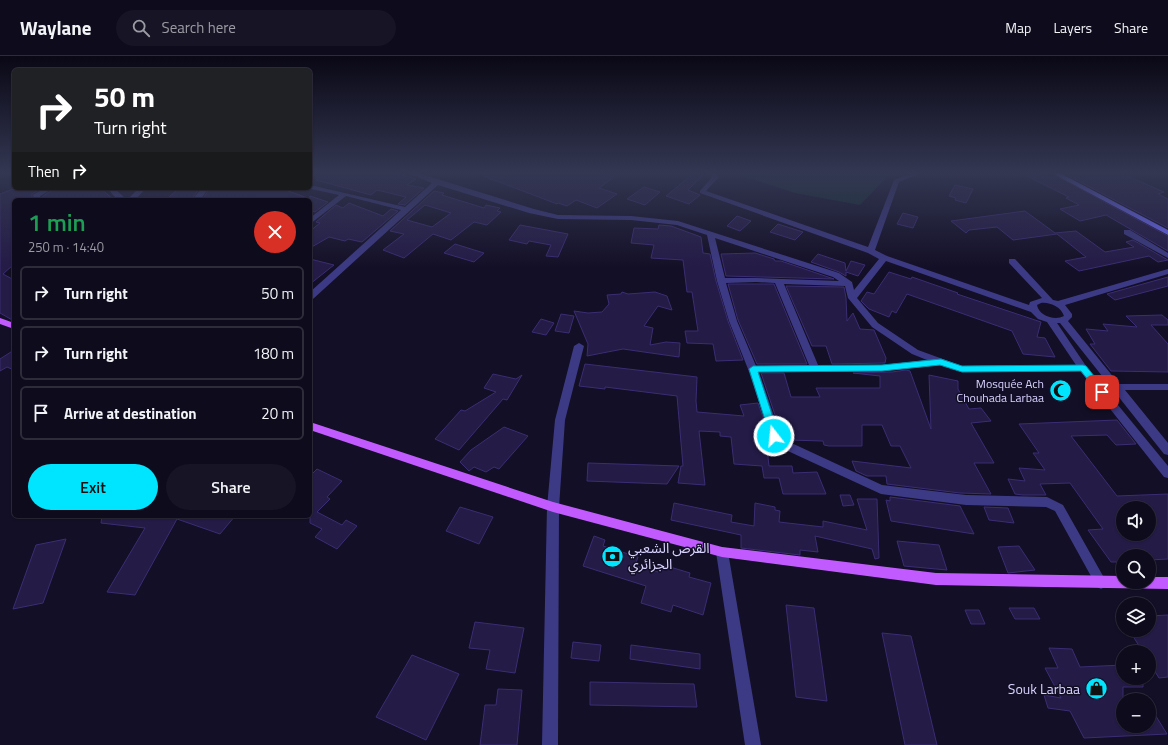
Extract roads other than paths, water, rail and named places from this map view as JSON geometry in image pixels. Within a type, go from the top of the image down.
[{"type":"main road","points":[[1114,204],[1168,233]]},
{"type":"main road","points":[[0,322],[12,325]]},
{"type":"main road","points":[[312,427],[553,507],[722,552],[936,579],[1168,583]]},
{"type":"street","points":[[312,220],[332,204]]},
{"type":"street","points":[[386,204],[406,209]]},
{"type":"street","points":[[312,295],[412,204]]},
{"type":"street","points":[[507,204],[532,212],[558,217],[631,218],[678,223],[836,275],[849,284],[852,298],[875,325],[915,352],[962,369],[1083,368]]},
{"type":"street","points":[[737,204],[871,251],[884,258],[1034,310],[1040,316],[1050,320],[1062,320],[1068,317],[1068,314],[1054,303],[1012,261]]},
{"type":"street","points":[[871,251],[888,204]]},
{"type":"street","points":[[1127,232],[1168,256]]},
{"type":"street","points":[[710,233],[721,281],[733,321],[753,369],[774,436],[782,443],[881,489],[966,500],[1047,502],[1054,504],[1059,508],[1101,583]]},
{"type":"street","points":[[852,298],[884,258]]},
{"type":"street","points":[[1034,310],[1033,304],[1035,302],[1054,303],[1168,271]]},
{"type":"street","points":[[721,281],[756,280],[849,284]]},
{"type":"street","points":[[779,282],[815,369]]},
{"type":"street","points":[[1050,320],[1083,368],[1168,474]]},
{"type":"street","points":[[1062,320],[1168,451]]},
{"type":"street","points":[[550,745],[553,507],[560,420],[579,346]]},
{"type":"street","points":[[753,369],[882,368],[941,362]]},
{"type":"street","points":[[1116,387],[1168,387]]},
{"type":"street","points":[[722,552],[753,745]]},
{"type":"place","name":"Mosquée Ach Chouhada Larbaa","points":[[1060,391]]},
{"type":"place","name":"القرص الشعبي الجزائري","points":[[612,556]]},
{"type":"place","name":"Souk Larbaa","points":[[1096,689]]}]
